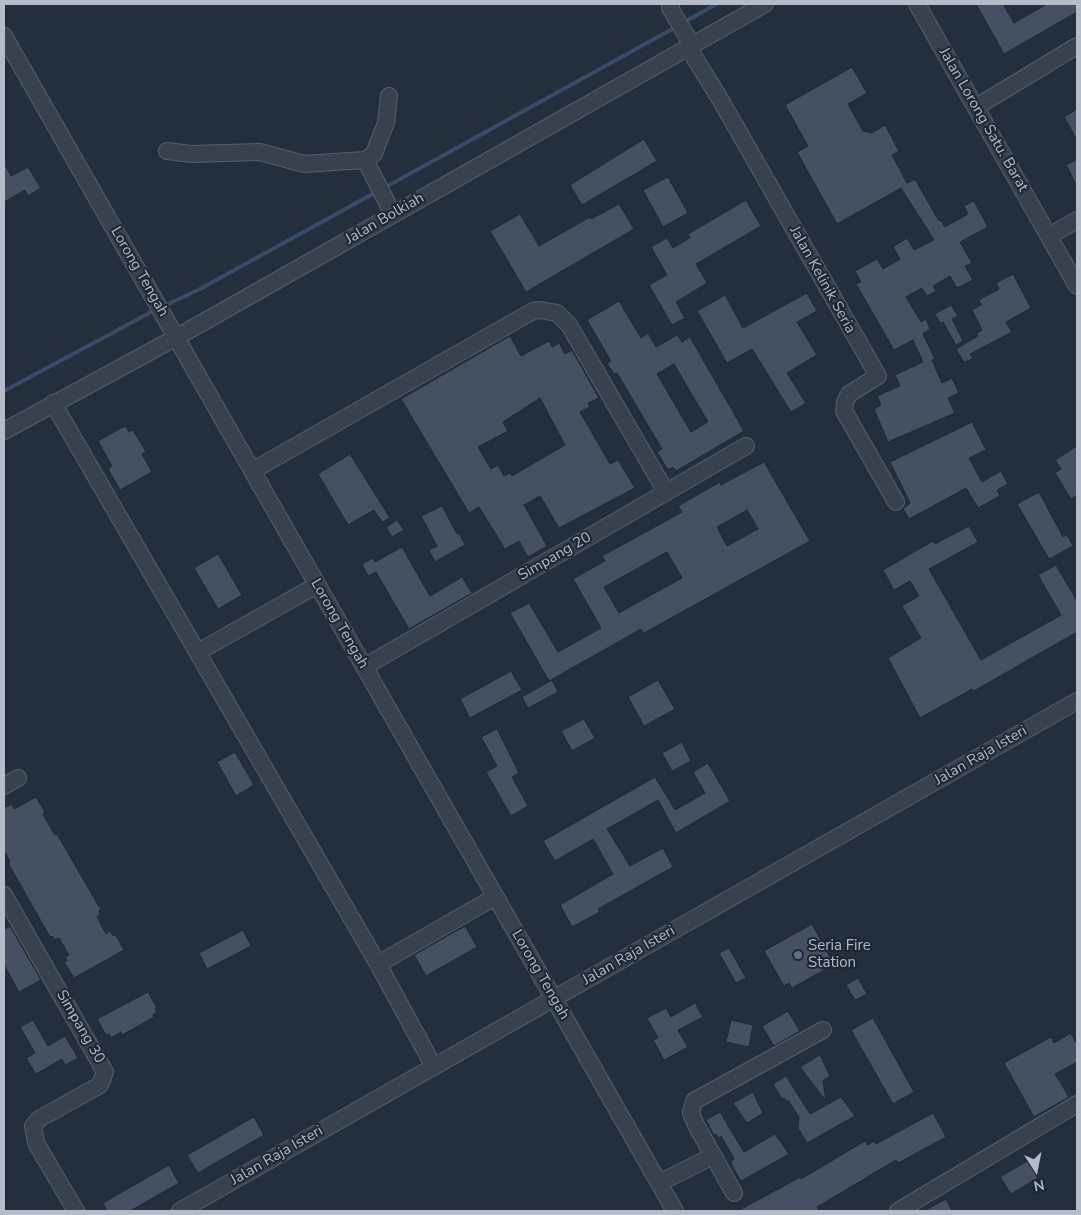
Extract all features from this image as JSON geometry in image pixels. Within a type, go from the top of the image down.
[{"type":"street","points":[[671,4],[670,8],[686,36]]},
{"type":"street","name":"Jalan Bolkiah","points":[[4,431],[178,337],[394,214],[686,36],[765,4]]},
{"type":"street","name":"Jalan Lorong Satu. Barat","points":[[917,4],[1077,286]]},
{"type":"street","name":"Lorong Tengah","points":[[4,36],[152,296],[178,337],[252,471],[675,1211]]},
{"type":"street","name":"Jalan Kelinik Seria","points":[[686,36],[878,376],[849,394],[845,402],[844,411],[896,502]]},
{"type":"street","points":[[976,107],[1077,46]]},
{"type":"street","points":[[167,151],[191,154],[260,152],[304,164],[365,160],[374,154],[386,123],[389,96]]},
{"type":"street","points":[[365,160],[394,214]]},
{"type":"street","points":[[1049,236],[1077,220]]},
{"type":"street","points":[[252,471],[533,311],[541,310],[557,313],[569,325],[666,492]]},
{"type":"street","points":[[53,403],[378,964],[434,1067]]},
{"type":"street","name":"Simpang 20","points":[[364,667],[746,446]]},
{"type":"street","points":[[198,652],[317,585]]},
{"type":"street","name":"Jalan Raja Isteri","points":[[180,1211],[1077,701]]},
{"type":"street","name":"Simpang 30","points":[[4,895],[105,1072],[100,1085],[40,1119],[33,1126],[36,1143],[76,1211]]},
{"type":"street","points":[[378,964],[495,897]]},
{"type":"street","points":[[734,1193],[691,1113],[694,1101],[823,1030]]},
{"type":"street","points":[[898,1211],[1077,1104]]},
{"type":"street","points":[[659,1183],[713,1156]]},
{"type":"building","points":[[976,4],[1003,4],[1014,23],[1047,4],[1077,4],[1077,12],[1004,54]]},
{"type":"building","points":[[852,67],[867,93],[848,104],[863,131],[872,133],[885,125],[899,151],[892,155],[907,183],[915,179],[939,221],[941,220],[945,227],[968,214],[964,206],[974,201],[988,227],[960,242],[972,263],[965,266],[973,280],[957,288],[950,276],[933,286],[936,291],[927,296],[922,288],[906,297],[921,322],[926,319],[930,329],[923,334],[935,359],[932,360],[942,383],[952,378],[959,393],[948,398],[955,413],[888,442],[874,409],[881,405],[877,396],[900,386],[895,375],[923,362],[913,340],[894,350],[856,284],[861,282],[855,271],[877,259],[883,269],[900,259],[893,247],[907,238],[914,250],[934,240],[901,188],[837,224],[797,152],[808,146],[785,105]]},
{"type":"building","points":[[1077,109],[1077,140],[1064,117]]},
{"type":"building","points":[[644,139],[657,161],[582,205],[570,185]]},
{"type":"building","points":[[1077,159],[1077,186],[1066,165]]},
{"type":"building","points":[[4,163],[11,176],[28,167],[41,188],[28,196],[25,190],[4,202]]},
{"type":"building","points":[[668,177],[688,213],[663,227],[643,190]]},
{"type":"building","points":[[746,200],[761,226],[696,264],[707,283],[676,302],[685,318],[672,325],[649,285],[667,275],[651,247],[667,238],[673,248],[690,238],[688,234]]},
{"type":"building","points":[[619,204],[634,229],[526,292],[490,231],[520,214],[539,246],[590,217],[591,219]]},
{"type":"building","points":[[1013,274],[1031,308],[1006,322],[1012,332],[970,354],[973,359],[964,362],[956,349],[978,336],[977,333],[982,330],[972,310],[981,305],[979,300],[999,289],[996,283]]},
{"type":"building","points":[[807,293],[817,311],[797,322],[817,355],[787,373],[806,403],[791,412],[752,349],[727,363],[697,311],[725,295],[743,328]]},
{"type":"building","points":[[619,301],[641,338],[648,333],[656,347],[677,335],[682,342],[690,337],[744,431],[676,471],[673,467],[668,470],[657,452],[662,449],[617,373],[614,374],[607,363],[611,361],[587,320]],"holes":[[[674,364],[708,422],[691,432],[657,374]]]},
{"type":"building","points":[[951,305],[958,316],[952,319],[963,341],[956,345],[943,322],[940,323],[935,314]]},
{"type":"building","points":[[510,336],[521,356],[549,341],[552,347],[559,343],[565,354],[572,350],[599,398],[588,403],[590,407],[580,412],[610,464],[618,460],[635,488],[559,528],[540,496],[524,505],[547,546],[528,557],[519,541],[505,549],[479,507],[469,513],[401,399]],"holes":[[[540,398],[565,445],[512,476],[510,473],[504,476],[498,465],[491,469],[478,447],[508,431],[503,422]]]},
{"type":"building","points":[[972,422],[986,450],[969,458],[982,482],[1001,471],[1008,484],[997,490],[1000,496],[978,508],[966,488],[909,519],[903,509],[910,503],[890,462]]},
{"type":"building","points":[[125,426],[129,432],[133,430],[146,452],[142,454],[152,472],[120,490],[108,469],[112,466],[98,441]]},
{"type":"building","points":[[1077,446],[1077,495],[1071,499],[1055,473],[1061,469],[1055,460]]},
{"type":"building","points":[[350,454],[390,518],[382,522],[374,510],[348,525],[318,474]]},
{"type":"building","points":[[764,462],[810,541],[644,633],[641,629],[549,681],[510,613],[529,603],[558,652],[601,628],[573,579],[605,561],[602,556],[682,512],[678,506],[720,482],[721,485]],"holes":[[[747,510],[758,529],[727,546],[717,527]],[[667,552],[682,578],[619,613],[604,587]]]},
{"type":"building","points":[[1039,492],[1063,537],[1067,535],[1073,546],[1049,559],[1017,504]]},
{"type":"building","points":[[442,506],[465,545],[435,562],[429,550],[437,546],[421,516]]},
{"type":"building","points":[[397,520],[404,530],[392,537],[386,527]]},
{"type":"building","points":[[969,526],[978,542],[929,569],[981,660],[1061,615],[1038,575],[1056,565],[1077,601],[1077,632],[974,691],[972,689],[920,718],[888,658],[921,638],[902,606],[919,596],[910,581],[894,590],[883,570],[933,541],[935,544]]},
{"type":"building","points":[[402,547],[430,596],[462,577],[472,593],[409,629],[376,572],[368,576],[362,564],[373,558],[375,562]]},
{"type":"building","points":[[218,554],[242,595],[218,609],[194,568]]},
{"type":"building","points":[[511,671],[522,690],[470,718],[460,699]]},
{"type":"building","points":[[552,680],[558,692],[528,708],[522,697]]},
{"type":"building","points":[[658,680],[675,709],[644,726],[628,697]]},
{"type":"building","points":[[584,719],[595,738],[572,751],[561,731]]},
{"type":"building","points":[[497,729],[519,773],[512,777],[528,806],[511,816],[486,772],[497,766],[481,737]]},
{"type":"building","points":[[682,742],[691,761],[672,771],[662,753]]},
{"type":"building","points":[[235,752],[254,785],[236,796],[217,762]]},
{"type":"building","points":[[708,763],[730,801],[676,833],[658,800],[607,829],[630,866],[663,848],[673,867],[598,909],[600,912],[572,927],[560,905],[613,874],[593,839],[555,861],[543,841],[655,777],[675,810],[705,793],[693,772]]},
{"type":"building","points":[[36,797],[45,812],[43,814],[45,818],[55,835],[57,834],[101,910],[99,911],[100,915],[97,917],[106,934],[110,931],[113,936],[115,934],[124,950],[74,978],[64,962],[67,961],[65,957],[69,955],[59,938],[55,940],[52,936],[50,937],[8,863],[10,862],[4,850],[4,808],[12,804],[14,809]]},
{"type":"building","name":"Seria Fire Station","points":[[812,924],[831,959],[821,964],[824,970],[792,988],[789,983],[784,986],[764,951]]},
{"type":"building","points":[[10,926],[41,980],[19,992],[4,965],[4,930]]},
{"type":"building","points":[[465,926],[477,947],[426,976],[414,955]]},
{"type":"building","points":[[243,930],[251,946],[207,969],[199,953]]},
{"type":"building","points":[[729,948],[746,978],[736,983],[719,953]]},
{"type":"building","points":[[858,978],[867,994],[855,1000],[846,985]]},
{"type":"building","points":[[148,992],[157,1008],[155,1009],[157,1012],[153,1015],[154,1017],[122,1035],[121,1032],[111,1038],[109,1034],[106,1035],[97,1019]]},
{"type":"building","points":[[695,1003],[703,1017],[678,1030],[688,1047],[664,1060],[653,1040],[658,1038],[647,1018],[666,1008],[671,1017]]},
{"type":"building","points":[[788,1011],[800,1031],[774,1046],[762,1026]]},
{"type":"building","points":[[873,1018],[914,1092],[893,1104],[851,1030]]},
{"type":"building","points":[[33,1020],[48,1046],[65,1036],[78,1058],[65,1065],[62,1059],[36,1074],[26,1058],[35,1053],[20,1027]]},
{"type":"building","points":[[731,1020],[753,1025],[749,1047],[726,1042]]},
{"type":"building","points":[[1071,1033],[1077,1045],[1077,1062],[1055,1074],[1069,1097],[1034,1117],[1004,1063],[1051,1037],[1054,1043]]},
{"type":"building","points":[[820,1055],[830,1076],[823,1081],[826,1101],[800,1067]]},
{"type":"building","points":[[786,1076],[810,1114],[841,1097],[855,1116],[807,1143],[798,1128],[799,1117],[788,1100],[782,1099],[773,1084]]},
{"type":"building","points":[[753,1092],[763,1113],[747,1123],[733,1103]]},
{"type":"building","points":[[720,1112],[744,1152],[775,1134],[789,1154],[741,1181],[732,1166],[731,1161],[734,1159],[732,1155],[721,1136],[718,1138],[716,1134],[714,1135],[706,1120]]},
{"type":"building","points":[[933,1113],[946,1137],[898,1163],[896,1160],[817,1207],[819,1211],[738,1211],[800,1177],[801,1179],[865,1141],[868,1145],[874,1141],[876,1144]]},
{"type":"building","points":[[254,1117],[264,1135],[198,1173],[187,1155]]},
{"type":"building","points":[[1027,1161],[1038,1178],[1011,1194],[1000,1177]]},
{"type":"building","points":[[169,1165],[179,1183],[130,1211],[107,1211],[103,1203]]},
{"type":"building","points":[[946,1199],[952,1211],[924,1211]]},
{"type":"waterway","points":[[684,22],[717,4]]},
{"type":"waterway","points":[[384,188],[676,27]]},
{"type":"waterway","points":[[164,306],[200,289],[378,191]]},
{"type":"waterway","points":[[4,391],[155,310]]},
{"type":"place","name":"Seria Fire Station","points":[[798,955]]}]
